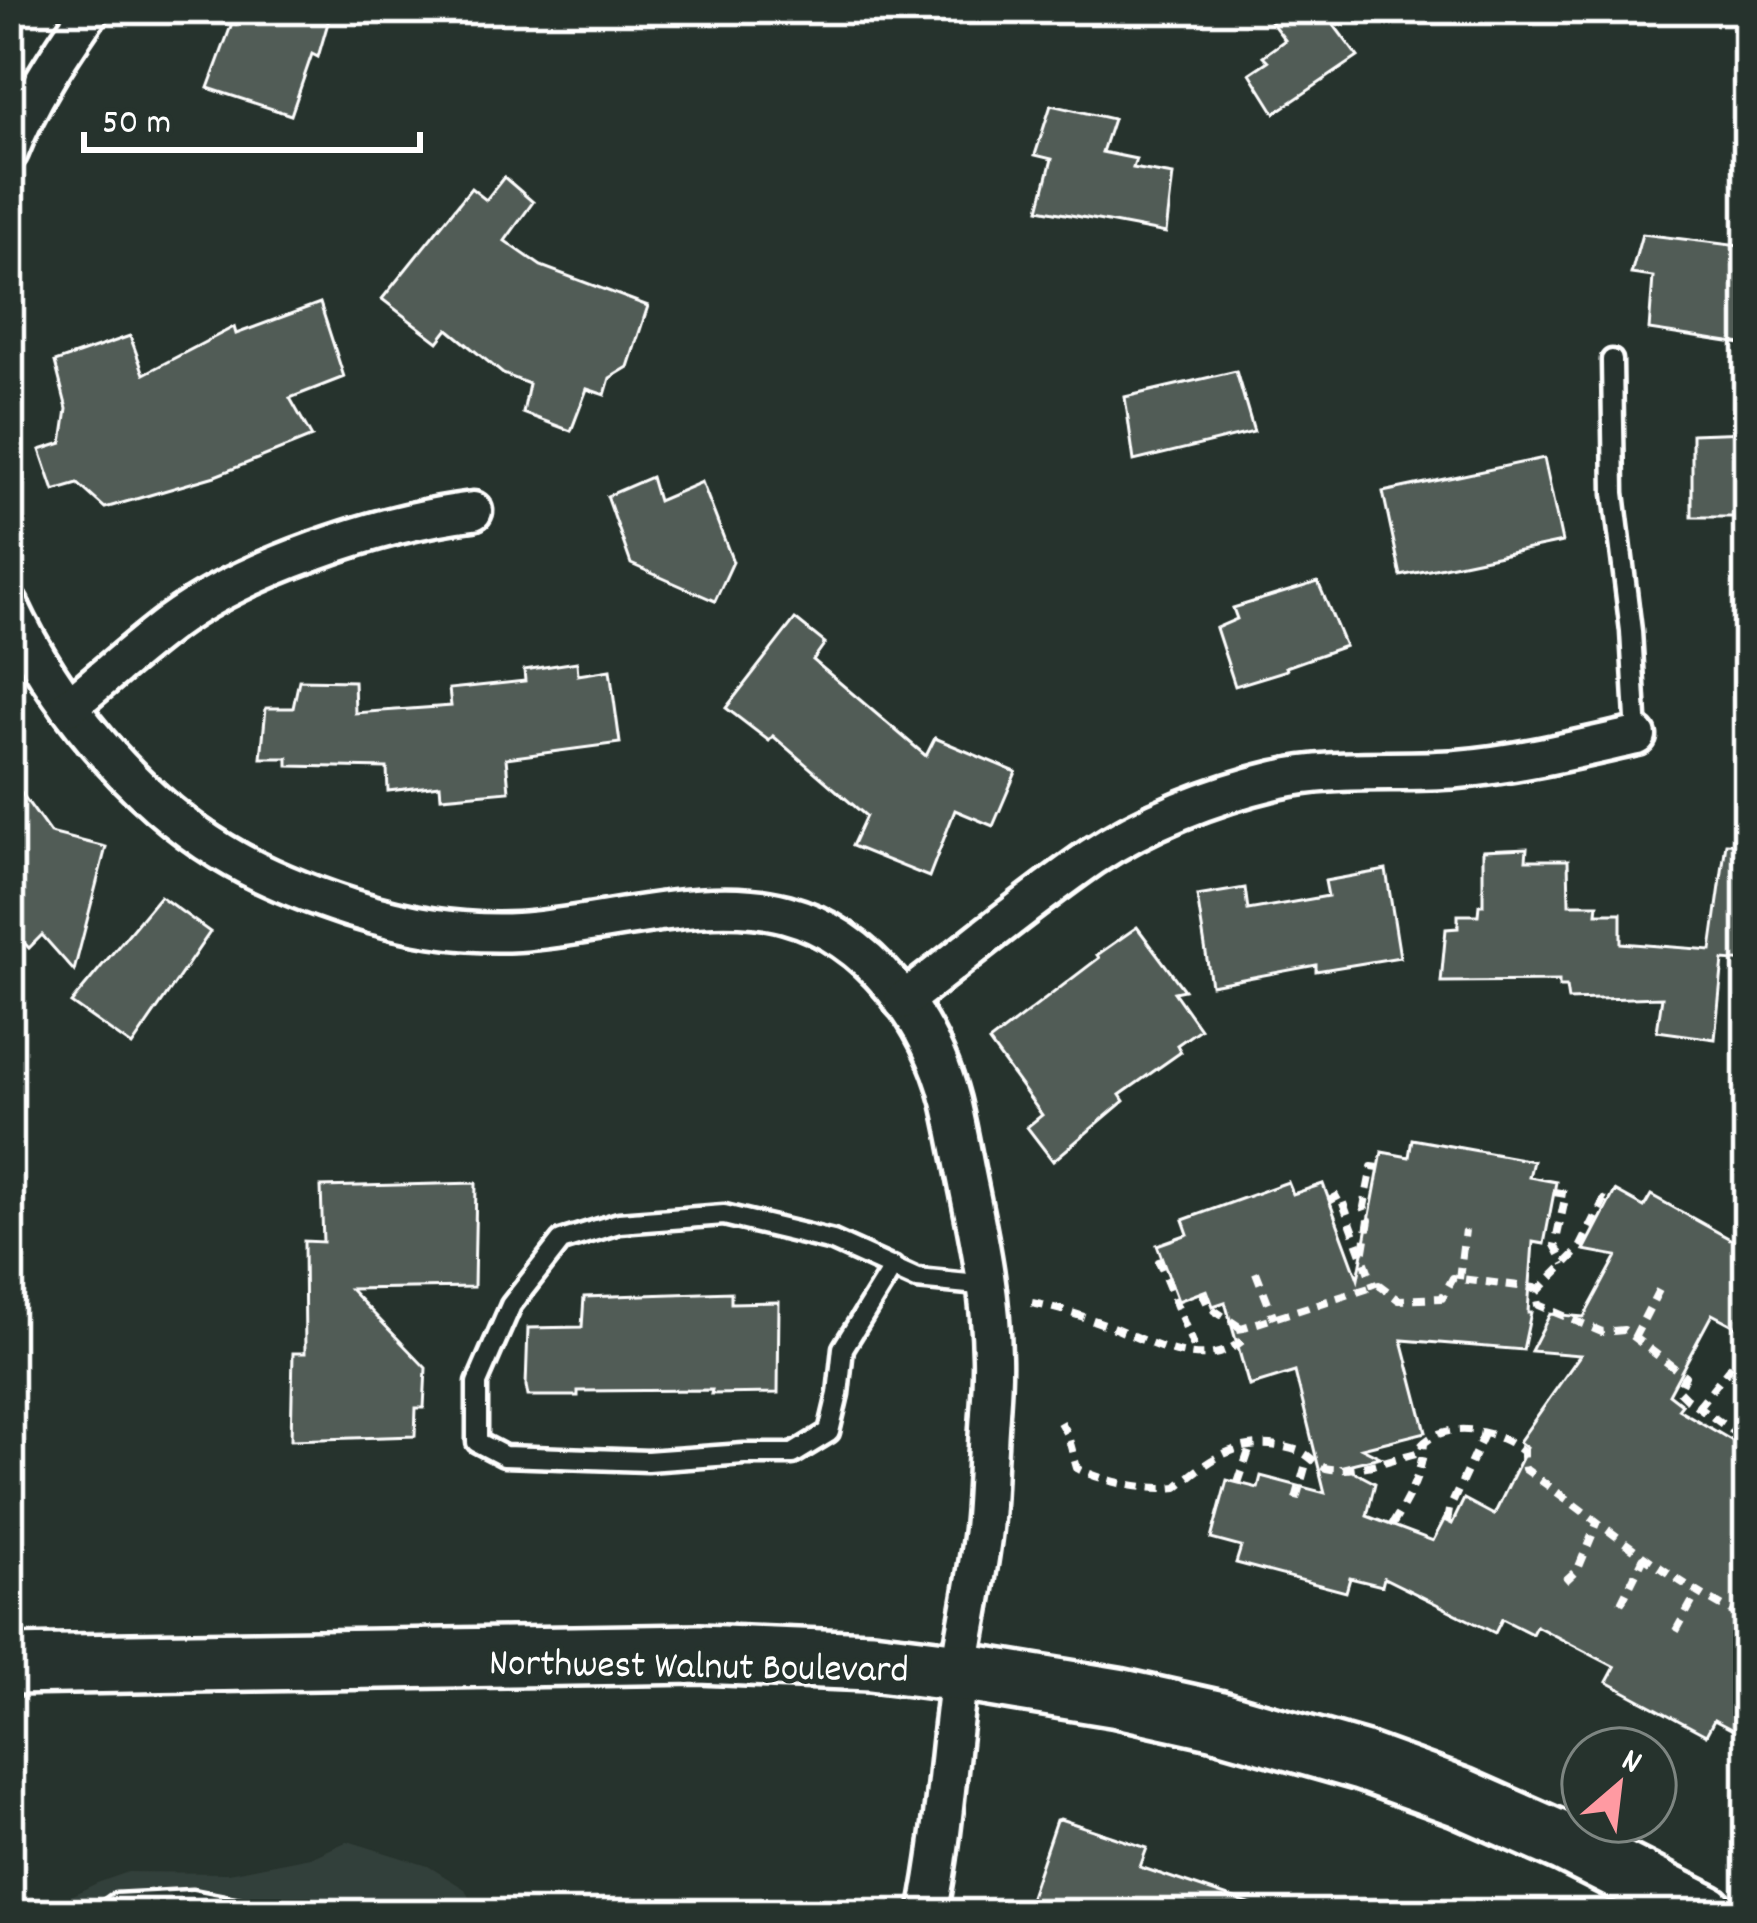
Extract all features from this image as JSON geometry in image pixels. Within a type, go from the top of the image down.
[{"type":"main road","name":"Northwest Walnut Boulevard","points":[[9,1665],[699,1654],[871,1661],[960,1672],[1217,1720],[1360,1761],[1568,1844],[1706,1914]]},
{"type":"street","points":[[9,152],[44,77],[91,9]]},
{"type":"street","points":[[70,706],[172,622],[216,595],[310,552],[436,516],[473,511]]},
{"type":"street","points":[[9,605],[23,636],[70,706],[134,784],[224,854],[309,894],[404,925],[455,931],[538,930],[700,908],[788,914],[837,936],[866,957],[903,1001],[936,1058],[950,1098],[989,1286],[993,1361],[982,1533],[928,1914]]},
{"type":"street","points":[[903,1001],[1093,857],[1142,829],[1231,792],[1334,772],[1458,769],[1637,736]]},
{"type":"lane","points":[[1612,360],[1615,493],[1637,736]]},
{"type":"lane","points":[[892,1267],[843,1348],[829,1432],[793,1454],[647,1461],[504,1456],[477,1442],[477,1383],[511,1304],[561,1241],[619,1223],[724,1215],[833,1241],[892,1267],[917,1279],[989,1286]]},
{"type":"lane","points":[[102,1914],[116,1904],[192,1900],[265,1914]]},
{"type":"path","points":[[1364,1252],[1370,1220],[1364,1208],[1372,1167],[1379,1168]]},
{"type":"path","points":[[1554,1192],[1566,1194],[1555,1245],[1564,1264]]},
{"type":"path","points":[[1329,1201],[1340,1195],[1374,1287]]},
{"type":"path","points":[[1536,1293],[1579,1250],[1604,1200],[1610,1203]]},
{"type":"path","points":[[1459,1279],[1466,1230]]},
{"type":"path","points":[[1163,1261],[1159,1262],[1198,1356]]},
{"type":"path","points":[[1256,1272],[1274,1318]]},
{"type":"path","points":[[1240,1328],[1379,1285],[1400,1300],[1442,1298],[1453,1279],[1535,1288],[1538,1305],[1602,1332],[1624,1330],[1685,1376],[1678,1390],[1698,1407],[1741,1437],[1748,1430]]},
{"type":"path","points":[[1634,1338],[1661,1286]]},
{"type":"path","points":[[1032,1303],[1105,1324],[1167,1351],[1198,1356],[1234,1348],[1244,1340],[1240,1328],[1209,1307],[1202,1292]]},
{"type":"path","points":[[1698,1407],[1748,1345]]},
{"type":"path","points":[[1060,1422],[1077,1468],[1126,1483],[1169,1489],[1236,1446],[1303,1452],[1324,1469],[1353,1469],[1416,1453],[1431,1435],[1485,1432],[1511,1441],[1523,1452],[1525,1469],[1644,1557],[1748,1620]]},
{"type":"path","points":[[1447,1522],[1485,1432]]},
{"type":"path","points":[[1393,1526],[1412,1491],[1424,1440]]},
{"type":"path","points":[[1238,1483],[1251,1445]]},
{"type":"path","points":[[1296,1499],[1309,1457]]},
{"type":"path","points":[[1565,1581],[1578,1569],[1598,1521]]},
{"type":"path","points":[[1621,1603],[1644,1557]]},
{"type":"path","points":[[1676,1631],[1697,1593]]},
{"type":"shaded area","points":[[348,1841],[428,1866],[465,1889],[477,1914],[33,1914],[128,1872],[228,1873],[315,1856]]},
{"type":"building","points":[[243,9],[332,9],[318,57],[312,54],[291,115],[208,88],[232,23],[236,24]]},
{"type":"building","points":[[1261,9],[1322,9],[1358,57],[1275,113],[1250,73],[1268,61],[1263,56],[1285,40]]},
{"type":"building","points":[[1051,105],[1113,119],[1102,152],[1136,159],[1133,168],[1173,175],[1166,233],[1039,209],[1052,159],[1035,155]]},
{"type":"building","points":[[504,177],[533,202],[505,241],[541,266],[648,306],[628,367],[610,378],[605,395],[587,389],[571,431],[523,413],[529,384],[503,374],[448,329],[438,342],[382,299],[471,188],[486,200]]},
{"type":"building","points":[[1642,234],[1748,247],[1748,345],[1649,330],[1653,277],[1631,274]]},
{"type":"building","points":[[320,303],[344,377],[290,398],[312,437],[215,476],[105,508],[78,484],[54,491],[40,450],[62,443],[67,409],[55,362],[130,336],[144,374],[234,327],[236,334]]},
{"type":"building","points":[[1236,371],[1254,432],[1134,461],[1125,397]]},
{"type":"building","points":[[1748,432],[1748,517],[1692,517],[1692,434]]},
{"type":"building","points":[[1544,458],[1562,542],[1401,576],[1383,492]]},
{"type":"building","points":[[651,477],[658,501],[702,482],[733,562],[715,601],[631,564],[607,496]]},
{"type":"building","points":[[1318,582],[1345,646],[1235,686],[1216,628],[1237,619],[1233,608]]},
{"type":"building","points":[[795,619],[825,643],[813,660],[926,756],[935,738],[1016,772],[993,826],[955,810],[929,877],[852,846],[866,816],[773,736],[769,741],[726,708]]},
{"type":"building","points":[[577,662],[578,675],[610,670],[620,743],[506,758],[509,791],[441,797],[440,785],[388,791],[387,768],[288,766],[288,758],[261,758],[266,708],[293,708],[299,680],[354,681],[355,713],[451,706],[449,689],[525,681],[524,670]]},
{"type":"building","points":[[9,776],[50,833],[106,847],[74,971],[42,935],[29,948],[9,927]]},
{"type":"building","points":[[1726,843],[1748,844],[1748,962],[1723,960],[1715,1039],[1657,1031],[1662,997],[1568,1000],[1566,987],[1559,987],[1559,981],[1441,982],[1446,929],[1458,928],[1458,915],[1478,915],[1483,905],[1483,850],[1527,848],[1526,860],[1568,860],[1569,904],[1598,904],[1597,913],[1621,913],[1621,943],[1711,950]]},
{"type":"building","points":[[1386,870],[1400,957],[1316,971],[1316,965],[1211,985],[1197,896],[1245,888],[1248,910],[1328,896],[1325,881]]},
{"type":"building","points":[[160,896],[210,932],[132,1046],[71,1003]]},
{"type":"building","points":[[1137,927],[1184,990],[1174,992],[1200,1029],[1177,1045],[1181,1052],[1120,1095],[1124,1101],[1053,1161],[1027,1127],[1042,1115],[989,1042]]},
{"type":"building","points":[[1412,1139],[1533,1161],[1529,1177],[1556,1182],[1544,1244],[1533,1242],[1531,1312],[1523,1350],[1402,1340],[1426,1432],[1362,1448],[1380,1457],[1343,1466],[1375,1483],[1367,1516],[1433,1541],[1444,1520],[1452,1524],[1464,1499],[1494,1515],[1527,1448],[1519,1442],[1580,1355],[1531,1351],[1550,1314],[1584,1317],[1617,1256],[1584,1250],[1615,1191],[1644,1207],[1651,1195],[1748,1249],[1748,1333],[1712,1314],[1669,1394],[1682,1404],[1678,1409],[1748,1450],[1748,1738],[1714,1720],[1706,1735],[1607,1682],[1615,1667],[1536,1626],[1532,1634],[1502,1619],[1495,1633],[1384,1578],[1382,1586],[1350,1578],[1346,1592],[1236,1563],[1241,1547],[1211,1539],[1227,1480],[1258,1488],[1261,1476],[1325,1493],[1295,1372],[1249,1386],[1225,1302],[1213,1306],[1207,1290],[1178,1301],[1157,1245],[1188,1234],[1183,1220],[1288,1182],[1293,1194],[1323,1184],[1358,1279],[1382,1152],[1409,1157]]},
{"type":"building","points":[[476,1183],[474,1287],[350,1289],[426,1368],[424,1408],[416,1408],[415,1436],[291,1440],[293,1353],[305,1353],[304,1241],[323,1242],[321,1187]]},
{"type":"building","points":[[731,1292],[731,1303],[779,1302],[778,1393],[578,1391],[578,1396],[528,1396],[528,1328],[582,1327],[584,1297]]},
{"type":"building","points":[[1060,1819],[1147,1848],[1140,1867],[1261,1908],[1260,1914],[1024,1914]]}]
